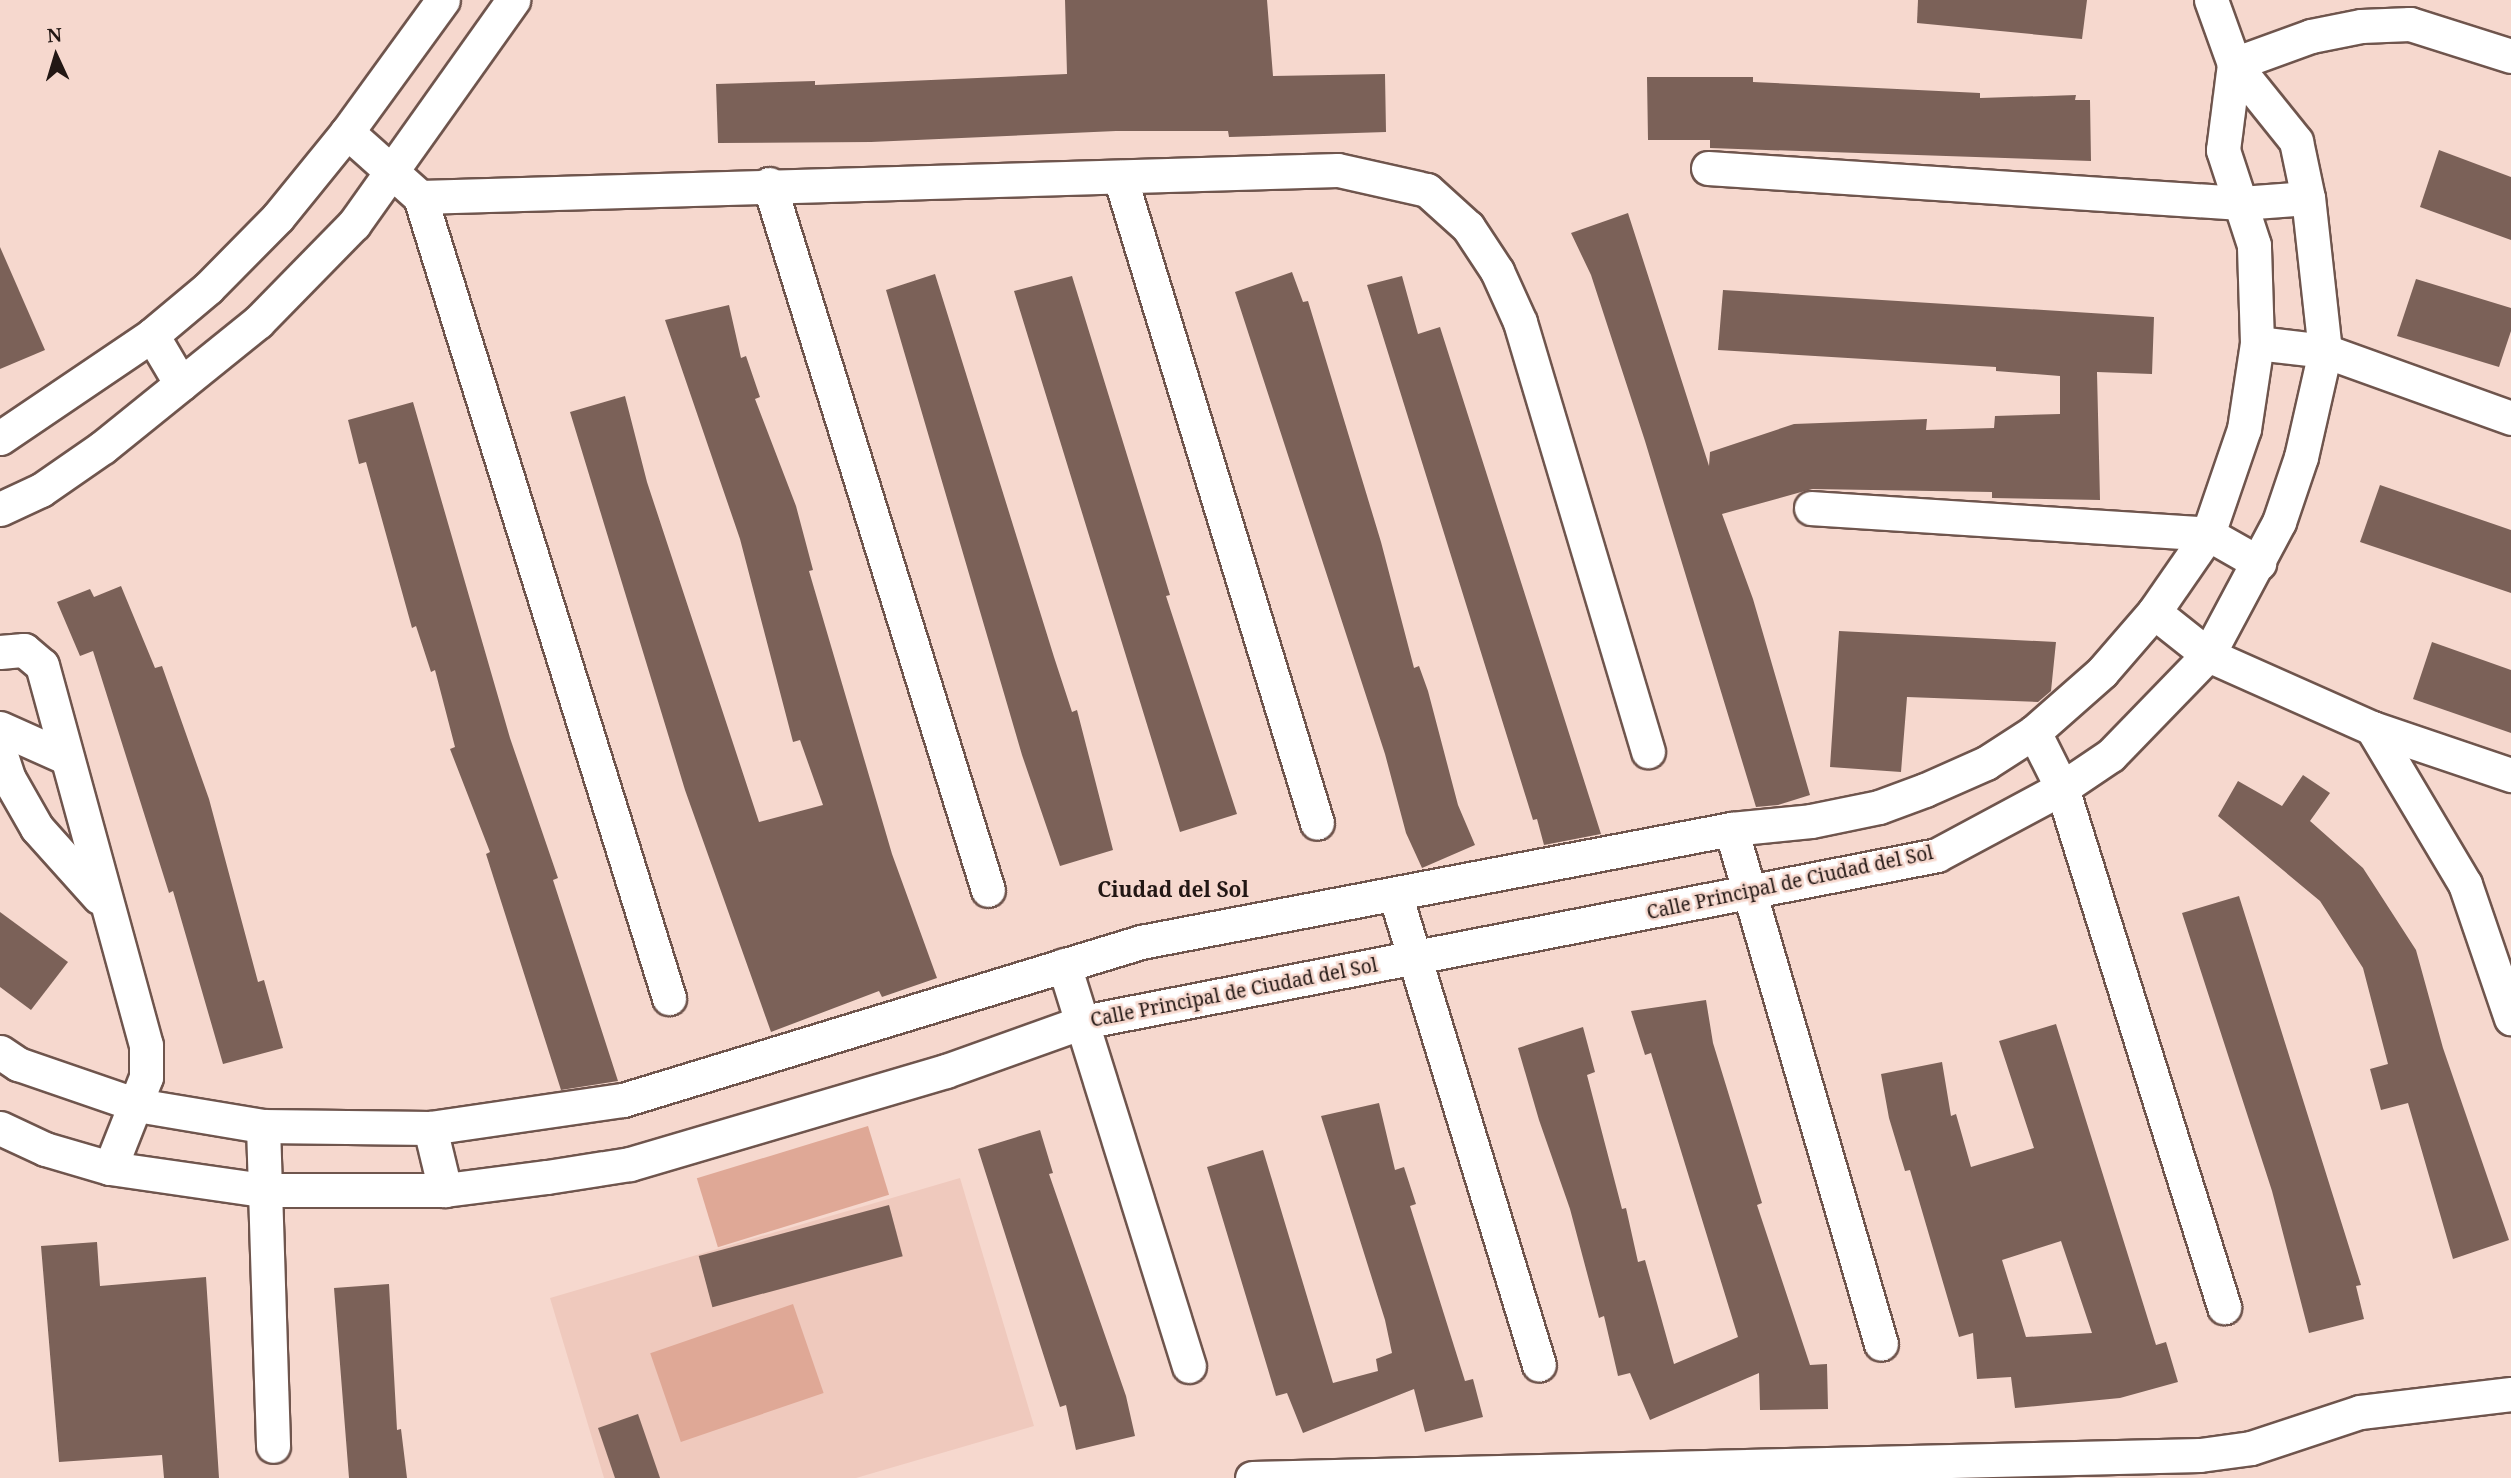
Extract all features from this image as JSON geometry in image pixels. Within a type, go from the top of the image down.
[{"type":"street","points":[[0,438],[152,335],[278,217],[347,132],[443,0]]},
{"type":"street","points":[[0,509],[41,490],[258,322],[354,224],[395,171],[513,0]]},
{"type":"street","points":[[0,1052],[18,1064],[136,1105],[263,1126],[430,1128],[623,1100],[1141,942],[1731,829],[1811,821],[1879,807],[1986,763],[2034,732],[2102,672],[2154,612],[2208,534],[2244,429],[2258,343],[2254,245],[2223,150],[2234,64],[2211,0]]},
{"type":"street","points":[[2234,64],[2311,36],[2361,26],[2410,24],[2511,56]]},
{"type":"street","name":"Calle Principal de Ciudad del Sol","points":[[0,1128],[45,1149],[110,1168],[263,1190],[445,1190],[630,1164],[946,1071],[1083,1022],[1937,855],[2062,788],[2111,755],[2208,655],[2279,522],[2301,457],[2325,351],[2308,198],[2296,141],[2234,64]]},
{"type":"street","points":[[347,132],[395,171],[420,197],[670,998]]},
{"type":"street","points":[[1708,168],[2241,203],[2308,198]]},
{"type":"street","points":[[420,197],[769,184],[1338,170],[1427,190],[1468,227],[1497,271],[1520,322],[1648,751]]},
{"type":"street","points":[[1119,177],[1317,824]]},
{"type":"street","points":[[769,184],[988,890]]},
{"type":"street","points":[[152,335],[181,384]]},
{"type":"street","points":[[2258,343],[2325,351],[2511,418]]},
{"type":"street","points":[[1811,508],[2208,534],[2259,563]]},
{"type":"street","points":[[2154,612],[2208,655],[2372,728],[2511,775]]},
{"type":"street","points":[[0,652],[24,650],[42,665],[146,1045],[146,1077],[110,1168]]},
{"type":"street","points":[[0,728],[67,758]]},
{"type":"street","points":[[2372,728],[2465,884],[2511,1018]]},
{"type":"street","points":[[2034,732],[2062,788],[2224,1307]]},
{"type":"street","points":[[0,752],[9,779],[37,828],[89,883],[110,914]]},
{"type":"street","points":[[1731,829],[1747,894],[1881,1344]]},
{"type":"street","points":[[1395,894],[1412,958],[1539,1364]]},
{"type":"street","points":[[1064,965],[1189,1366]]},
{"type":"street","points":[[263,1126],[273,1446]]},
{"type":"street","points":[[430,1128],[445,1190]]},
{"type":"street","points":[[1252,1478],[2200,1455],[2251,1447],[2360,1412],[2510,1394]]},
{"type":"shaded area","points":[[868,1126],[889,1195],[718,1247],[697,1178]]},
{"type":"shaded area","points":[[960,1178],[1034,1426],[856,1478],[604,1478],[550,1298]]},
{"type":"shaded area","points":[[793,1304],[824,1393],[681,1442],[650,1353]]},
{"type":"building","points":[[1065,0],[1267,0],[1273,76],[1385,74],[1386,132],[1229,137],[1228,131],[1116,131],[871,142],[718,143],[716,84],[815,81],[815,85],[1067,74]]},
{"type":"building","points":[[1918,0],[2087,0],[2082,39],[1917,23]]},
{"type":"building","points":[[1647,77],[1753,77],[1753,82],[1980,93],[1980,98],[2076,95],[2075,100],[2090,100],[2091,161],[1710,148],[1710,140],[1648,140]]},
{"type":"building","points":[[2439,150],[2511,177],[2511,240],[2420,207]]},
{"type":"building","points":[[1628,213],[1709,466],[1710,452],[1794,424],[1927,419],[1926,430],[1994,428],[1995,416],[2060,414],[2060,376],[1996,371],[1996,367],[1718,350],[1723,290],[2154,317],[2152,374],[2097,372],[2100,500],[1992,498],[1992,492],[1812,489],[1722,514],[1753,599],[1810,795],[1778,805],[1756,807],[1645,441],[1591,275],[1571,233]]},
{"type":"building","points":[[0,247],[45,350],[0,369]]},
{"type":"building","points":[[1292,272],[1303,302],[1308,301],[1381,542],[1414,668],[1419,666],[1428,691],[1458,805],[1475,845],[1422,868],[1406,833],[1385,754],[1235,292]]},
{"type":"building","points":[[935,274],[1054,657],[1072,712],[1077,710],[1113,850],[1060,866],[1022,755],[886,290]]},
{"type":"building","points":[[1072,276],[1170,595],[1166,596],[1237,814],[1180,832],[1014,291]]},
{"type":"building","points":[[1402,276],[1418,334],[1440,327],[1601,834],[1544,845],[1537,819],[1533,820],[1367,285]]},
{"type":"building","points":[[2416,279],[2511,308],[2511,331],[2499,367],[2397,336]]},
{"type":"building","points":[[729,305],[741,358],[746,356],[760,397],[755,399],[796,506],[813,570],[809,571],[892,854],[937,978],[882,997],[879,991],[771,1032],[685,790],[570,412],[625,396],[647,482],[759,822],[823,805],[800,740],[793,742],[740,539],[665,320]]},
{"type":"building","points":[[413,402],[510,738],[558,878],[553,880],[618,1081],[561,1090],[486,854],[490,852],[450,749],[455,747],[435,670],[431,672],[416,626],[412,628],[366,462],[359,464],[348,420]]},
{"type":"building","points":[[2380,485],[2511,530],[2511,593],[2360,542]]},
{"type":"building","points":[[121,586],[155,668],[162,666],[209,799],[258,982],[264,980],[283,1048],[223,1064],[173,891],[169,893],[93,651],[80,656],[57,602],[90,589],[94,597]]},
{"type":"building","points":[[1839,631],[2056,642],[2051,691],[2038,702],[1907,697],[1901,772],[1830,767]]},
{"type":"building","points":[[2432,642],[2511,670],[2511,733],[2413,699]]},
{"type":"building","points":[[2303,775],[2330,793],[2310,821],[2363,868],[2416,950],[2443,1048],[2509,1240],[2453,1259],[2408,1103],[2381,1110],[2370,1069],[2388,1064],[2363,968],[2320,901],[2218,816],[2238,781],[2282,806]]},
{"type":"building","points":[[2239,896],[2361,1285],[2356,1286],[2364,1319],[2309,1333],[2272,1191],[2182,913]]},
{"type":"building","points":[[0,912],[68,962],[31,1010],[0,987]]},
{"type":"building","points":[[1706,1000],[1713,1043],[1762,1203],[1757,1205],[1810,1365],[1827,1364],[1828,1409],[1760,1410],[1759,1373],[1650,1420],[1630,1373],[1618,1376],[1604,1316],[1599,1318],[1570,1209],[1539,1120],[1518,1048],[1583,1027],[1595,1072],[1587,1075],[1622,1209],[1626,1208],[1638,1262],[1645,1260],[1674,1364],[1738,1337],[1651,1053],[1645,1055],[1631,1011]]},
{"type":"building","points":[[2056,1024],[2156,1345],[2166,1342],[2178,1382],[2120,1398],[2015,1408],[2011,1377],[1977,1379],[1973,1333],[1959,1337],[1910,1170],[1905,1171],[1889,1118],[1881,1074],[1942,1062],[1951,1116],[1956,1114],[1971,1167],[2034,1148],[1999,1041]],"holes":[[[2061,1241],[2092,1333],[2026,1337],[2002,1260]]]},
{"type":"building","points":[[1379,1103],[1395,1170],[1404,1167],[1416,1204],[1410,1206],[1465,1381],[1473,1379],[1483,1417],[1425,1432],[1414,1389],[1303,1433],[1287,1393],[1276,1396],[1207,1167],[1263,1150],[1333,1383],[1378,1371],[1376,1359],[1392,1353],[1385,1320],[1321,1116]]},
{"type":"building","points":[[1040,1130],[1053,1173],[1049,1174],[1126,1396],[1135,1436],[1076,1450],[1066,1405],[1060,1407],[978,1149]]},
{"type":"building","points":[[889,1205],[903,1256],[712,1307],[699,1256]]},
{"type":"building","points":[[97,1242],[100,1286],[206,1277],[219,1478],[164,1478],[162,1455],[59,1462],[41,1246]]},
{"type":"building","points":[[389,1284],[397,1430],[401,1429],[407,1478],[349,1478],[334,1288]]},
{"type":"building","points":[[638,1414],[660,1478],[615,1478],[598,1428]]},
{"type":"district","name":"Ciudad del Sol","points":[[1173,889]]}]
